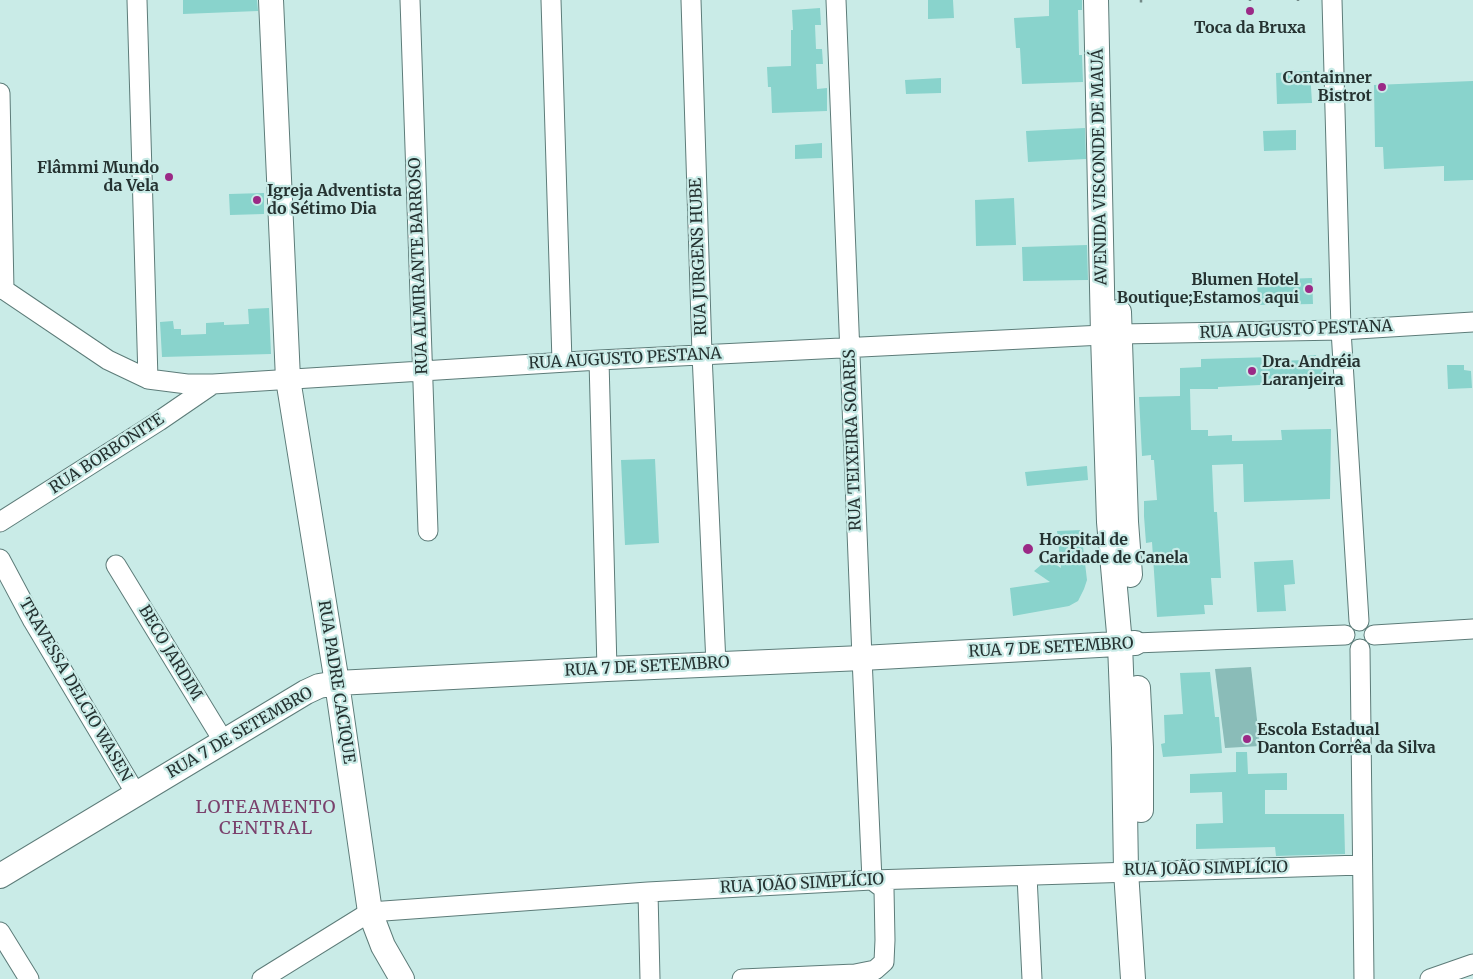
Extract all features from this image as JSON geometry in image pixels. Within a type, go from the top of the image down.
[{"type":"main road","name":"RUA PADRE CACIQUE","points":[[271,0],[288,379],[337,683],[370,912],[383,946],[402,979]]},
{"type":"main road","name":"AVENIDA VISCONDE DE MAUÁ","points":[[1096,0],[1118,522],[1128,644],[1133,748],[1134,871]]},
{"type":"main road","name":"AVENIDA VISCONDE DE MAUÁ","points":[[1109,0],[1111,335]]},
{"type":"main road","name":"RUA 7 DE SETEMBRO","points":[[0,876],[306,692],[320,686],[337,683],[1128,644]]},
{"type":"main road","points":[[1133,979],[1134,871]]},
{"type":"main road","points":[[1134,871],[1145,979]]},
{"type":"street","points":[[137,0],[148,379]]},
{"type":"street","name":"RUA ALMIRANTE BARROSO","points":[[410,0],[428,531]]},
{"type":"street","points":[[550,0],[562,362]]},
{"type":"street","name":"RUA JURGENS HUBE","points":[[691,0],[702,354],[716,664]]},
{"type":"street","name":"RUA TEIXEIRA SOARES","points":[[836,0],[872,880]]},
{"type":"street","points":[[1332,0],[1341,330],[1359,621]]},
{"type":"street","points":[[0,93],[2,288]]},
{"type":"street","name":"RUA AUGUSTO PESTANA","points":[[2,288],[102,357],[148,379],[171,383],[213,384],[702,354],[1111,335],[1341,330],[1473,322]]},
{"type":"street","points":[[598,360],[607,669]]},
{"type":"street","name":"RUA BORBONITE","points":[[3,514],[151,426],[213,384]]},
{"type":"street","name":"TRAVESSA DELCIO WASEN","points":[[0,559],[33,621],[136,794]]},
{"type":"street","name":"BECO JARDIM","points":[[116,564],[224,742]]},
{"type":"street","points":[[1359,621],[1368,624],[1373,630],[1374,635],[1368,646],[1355,649],[1348,644],[1345,635],[1349,627],[1359,621]]},
{"type":"street","points":[[1374,635],[1473,629]]},
{"type":"street","name":"RUA 7 DE SETEMBRO","points":[[1128,644],[1345,635]]},
{"type":"street","points":[[1360,649],[1364,979]]},
{"type":"street","name":"RUA JOÃO SIMPLÍCIO","points":[[262,979],[370,912],[648,892],[872,880],[1134,871],[1362,866]]},
{"type":"street","points":[[1027,876],[1032,979]]},
{"type":"street","points":[[742,979],[855,974],[875,970],[884,962],[886,940],[884,889],[872,880]]},
{"type":"street","points":[[648,892],[650,979]]},
{"type":"street","points":[[0,932],[28,979]]},
{"type":"street","points":[[1430,979],[1473,964]]},
{"type":"shaded area","points":[[1251,667],[1260,746],[1225,748],[1215,669]]},
{"type":"building","points":[[183,0],[257,0],[258,11],[183,14]]},
{"type":"building","points":[[928,0],[953,0],[954,18],[928,19]]},
{"type":"building","points":[[1049,0],[1082,0],[1082,10],[1078,10],[1079,55],[1082,55],[1083,82],[1022,84],[1020,48],[1016,48],[1014,18],[1049,16]]},
{"type":"building","points":[[820,8],[821,25],[815,25],[816,49],[822,49],[823,64],[816,64],[817,89],[827,88],[827,111],[772,113],[771,87],[768,87],[767,67],[791,66],[792,10]]},
{"type":"building","points":[[1310,71],[1312,103],[1277,104],[1276,73]]},
{"type":"building","points":[[941,78],[941,93],[906,94],[905,80]]},
{"type":"building","points":[[1473,81],[1473,180],[1444,181],[1444,166],[1384,169],[1383,147],[1375,147],[1374,85]]},
{"type":"building","points":[[1085,128],[1086,159],[1028,162],[1026,131]]},
{"type":"building","points":[[1296,130],[1296,150],[1264,151],[1263,131]]},
{"type":"building","points":[[822,143],[822,158],[795,159],[795,145]]},
{"type":"building","points":[[264,193],[264,214],[230,215],[229,194]]},
{"type":"building","points":[[1014,198],[1016,245],[976,246],[975,200]]},
{"type":"building","points":[[1087,245],[1088,280],[1023,281],[1022,247]]},
{"type":"building","points":[[1312,278],[1313,304],[1258,305],[1257,280]]},
{"type":"building","points":[[269,308],[271,354],[162,357],[160,322],[173,321],[174,329],[181,329],[181,335],[206,334],[206,323],[224,322],[224,325],[249,324],[248,309]]},
{"type":"building","points":[[1316,355],[1317,365],[1324,370],[1325,382],[1190,389],[1191,430],[1208,430],[1208,436],[1232,435],[1232,441],[1282,440],[1281,430],[1331,429],[1330,499],[1244,502],[1243,464],[1212,465],[1214,512],[1217,512],[1221,578],[1211,578],[1213,605],[1204,605],[1205,614],[1157,617],[1152,542],[1146,543],[1144,516],[1144,501],[1157,500],[1154,460],[1151,460],[1151,455],[1142,456],[1139,397],[1180,396],[1180,368],[1201,367],[1201,359],[1273,357],[1273,361],[1305,360],[1305,356]]},
{"type":"building","points":[[1447,365],[1464,365],[1464,370],[1471,371],[1472,388],[1448,389]]},
{"type":"building","points":[[655,459],[659,543],[625,545],[621,460]]},
{"type":"building","points":[[1087,466],[1088,480],[1027,486],[1025,472]]},
{"type":"building","points":[[1081,530],[1087,580],[1078,601],[1069,606],[1013,616],[1010,588],[1050,582],[1034,571],[1048,559],[1061,568],[1057,531]]},
{"type":"building","points":[[1293,560],[1295,584],[1284,585],[1286,611],[1257,612],[1254,562]]},
{"type":"building","points":[[1210,672],[1215,717],[1219,717],[1222,753],[1163,757],[1161,744],[1165,743],[1164,715],[1183,714],[1180,673]]},
{"type":"building","points":[[1236,752],[1247,752],[1248,774],[1287,773],[1287,790],[1265,790],[1265,814],[1344,814],[1345,854],[1276,856],[1275,847],[1196,849],[1196,824],[1223,823],[1222,792],[1190,793],[1190,774],[1236,772]]},
{"type":"place","name":"Toca da Bruxa","points":[[1250,11]]},
{"type":"place","name":"Containner Bistrot","points":[[1382,87]]},
{"type":"place","name":"Flâmmi Mundo da Vela","points":[[169,177]]},
{"type":"place","name":"Igreja Adventista do Sétimo Dia","points":[[257,200]]},
{"type":"place","name":"Blumen Hotel Boutique;Estamos aqui","points":[[1309,289]]},
{"type":"place","name":"Dra. Andréia Laranjeira","points":[[1252,371]]},
{"type":"place","name":"Hospital de Caridade de Canela","points":[[1028,549]]},
{"type":"place","name":"Escola Estadual Danton Corrêa da Silva","points":[[1247,739]]},
{"type":"district","name":"LOTEAMENTO CENTRAL","points":[[266,818]]}]
